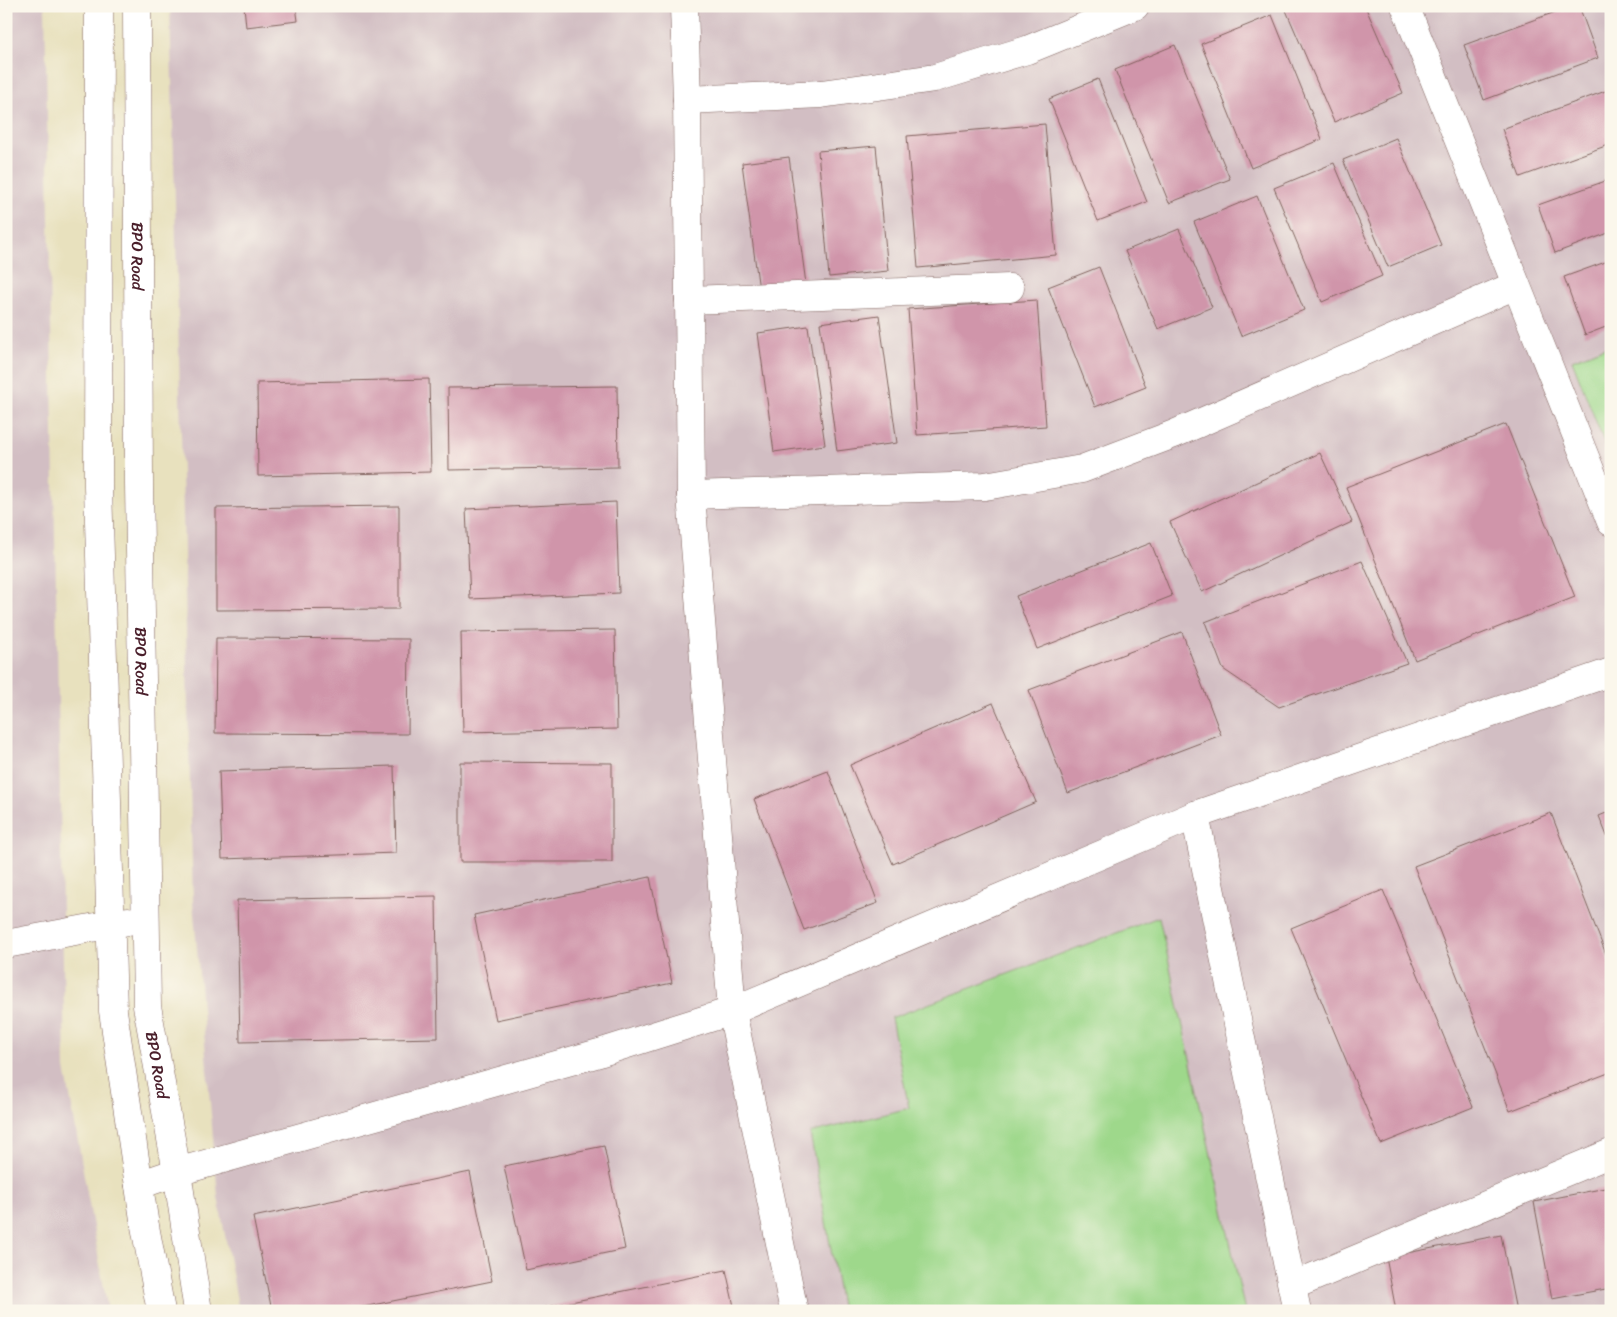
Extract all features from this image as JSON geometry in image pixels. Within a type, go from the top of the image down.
[{"type":"street","points":[[99,6],[98,486],[113,1011],[160,1311]]},
{"type":"street","name":"BPO Road","points":[[137,6],[139,484],[147,1006],[177,1172],[198,1311]]},
{"type":"street","points":[[684,6],[687,100],[691,495],[732,1011],[794,1311]]},
{"type":"street","points":[[687,100],[821,94],[935,78],[1027,50],[1135,6]]},
{"type":"street","points":[[1405,6],[1611,522]]},
{"type":"street","points":[[691,495],[985,486],[1082,469],[1174,434],[1516,285]]},
{"type":"street","points":[[689,300],[1010,288]]},
{"type":"street","points":[[139,1185],[177,1172],[599,1053],[732,1011],[1195,815],[1611,672]]},
{"type":"street","points":[[1195,815],[1294,1298],[1611,1153]]},
{"type":"street","points":[[6,944],[146,918]]},
{"type":"shaded area","points":[[6,6],[45,6],[65,1068],[108,1311],[6,1311]]},
{"type":"shaded area","points":[[170,6],[1611,6],[1611,1311],[239,1311],[218,1197],[193,902]]},
{"type":"green space","points":[[1611,345],[1611,460],[1572,360]]},
{"type":"green space","points":[[1159,917],[1245,1311],[842,1311],[810,1133],[909,1108],[891,1018]]},
{"type":"building","points":[[244,6],[296,6],[298,21],[246,27]]},
{"type":"building","points":[[1288,6],[1365,6],[1403,93],[1334,122],[1285,8]]},
{"type":"building","points":[[1572,6],[1579,6],[1598,58],[1484,100],[1464,45]]},
{"type":"building","points":[[1272,15],[1322,139],[1251,168],[1201,44]]},
{"type":"building","points":[[1175,45],[1230,179],[1169,203],[1115,70]]},
{"type":"building","points":[[1098,79],[1147,202],[1098,221],[1049,99]]},
{"type":"building","points":[[1611,89],[1611,144],[1520,177],[1502,129]]},
{"type":"building","points":[[1045,124],[1056,255],[918,268],[907,136]]},
{"type":"building","points":[[1396,138],[1441,245],[1388,267],[1343,160]]},
{"type":"building","points":[[876,146],[888,271],[829,277],[818,151]]},
{"type":"building","points":[[789,157],[806,284],[759,290],[742,163]]},
{"type":"building","points":[[1334,163],[1382,276],[1322,302],[1274,188]]},
{"type":"building","points":[[1611,179],[1611,232],[1555,253],[1538,205]]},
{"type":"building","points":[[1257,196],[1304,310],[1241,336],[1194,222]]},
{"type":"building","points":[[1179,229],[1212,307],[1158,329],[1125,251]]},
{"type":"building","points":[[1611,260],[1611,325],[1585,335],[1564,277]]},
{"type":"building","points":[[1099,267],[1146,387],[1095,407],[1048,287]]},
{"type":"building","points":[[1037,300],[1046,426],[917,435],[908,309]]},
{"type":"building","points":[[879,315],[897,443],[837,451],[820,323]]},
{"type":"building","points":[[808,326],[825,445],[774,452],[758,333]]},
{"type":"building","points":[[429,379],[431,472],[258,476],[257,383]]},
{"type":"building","points":[[617,386],[618,467],[449,470],[448,388]]},
{"type":"building","points":[[1506,424],[1575,597],[1415,660],[1346,487]]},
{"type":"building","points":[[1320,453],[1352,522],[1202,592],[1170,522]]},
{"type":"building","points":[[616,502],[619,593],[470,599],[466,509]]},
{"type":"building","points":[[399,506],[399,609],[216,610],[216,508]]},
{"type":"building","points":[[1151,543],[1172,596],[1037,649],[1016,596]]},
{"type":"building","points":[[1362,561],[1407,663],[1279,707],[1223,669],[1205,622]]},
{"type":"building","points":[[615,630],[617,729],[463,732],[461,632]]},
{"type":"building","points":[[1182,632],[1221,735],[1068,793],[1029,690]]},
{"type":"building","points":[[216,638],[409,639],[408,734],[215,733]]},
{"type":"building","points":[[993,703],[1036,802],[893,864],[850,765]]},
{"type":"building","points":[[460,762],[612,763],[612,862],[460,862]]},
{"type":"building","points":[[394,766],[396,853],[222,859],[219,771]]},
{"type":"building","points":[[828,771],[878,903],[804,930],[754,799]]},
{"type":"building","points":[[1611,811],[1611,846],[1599,816]]},
{"type":"building","points":[[1551,813],[1611,967],[1611,1072],[1510,1111],[1414,866]]},
{"type":"building","points":[[650,877],[672,983],[496,1020],[474,915]]},
{"type":"building","points":[[1383,890],[1473,1107],[1381,1144],[1291,928]]},
{"type":"building","points":[[436,896],[438,1038],[240,1042],[237,900]]},
{"type":"building","points":[[604,1146],[625,1249],[526,1270],[504,1166]]},
{"type":"building","points":[[470,1172],[492,1281],[343,1311],[272,1311],[253,1217]]},
{"type":"building","points":[[1611,1187],[1611,1288],[1552,1299],[1534,1202]]},
{"type":"building","points":[[1501,1235],[1516,1311],[1396,1311],[1386,1257]]},
{"type":"building","points":[[726,1270],[735,1311],[532,1311],[532,1310]]}]
